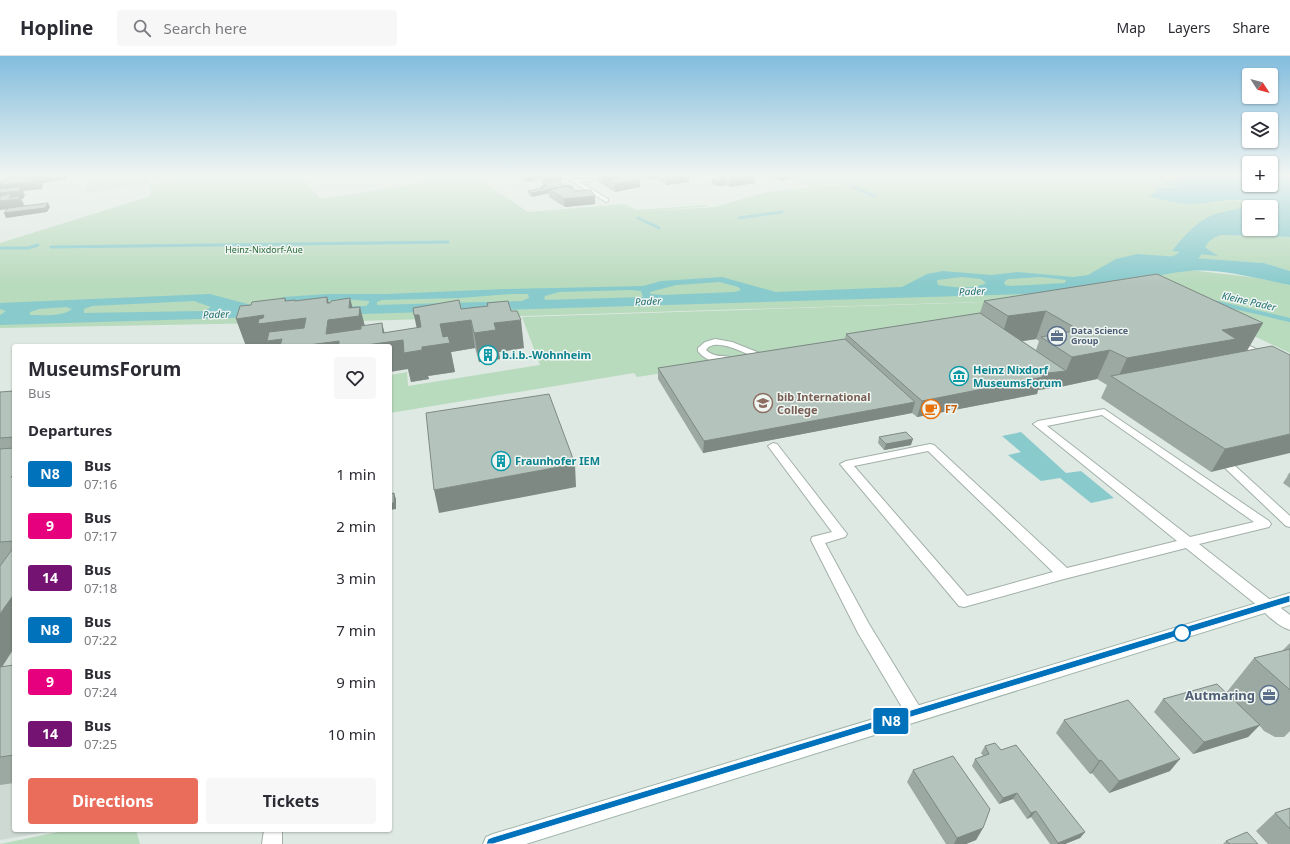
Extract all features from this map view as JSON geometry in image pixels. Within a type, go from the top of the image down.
[{"type":"street","points":[[493,844],[1290,599]]},
{"type":"street","points":[[1268,606],[1290,624]]},
{"type":"lane","points":[[1229,339],[1288,375]]},
{"type":"lane","points":[[721,342],[761,354],[719,360],[709,357],[702,351],[702,348],[707,344],[721,342]]},
{"type":"lane","points":[[1064,574],[930,447],[846,464],[964,602],[1064,574],[1188,542],[1266,524],[1104,412],[1038,424],[1148,509],[1188,542],[1268,606]]},
{"type":"lane","points":[[773,446],[841,534],[817,540],[837,582],[886,670],[915,714]]},
{"type":"lane","points":[[1230,467],[1290,523]]},
{"type":"lane","points":[[272,844],[273,832]]},
{"type":"shaded area","points":[[12,406],[12,832],[47,832],[0,840],[0,407]]},
{"type":"green space","name":"Heinz-Nixdorf-Aue","points":[[100,212],[1234,212],[1221,235],[1290,237],[1290,271],[1264,263],[1191,258],[1190,270],[1259,278],[1290,285],[1290,353],[1241,330],[1143,300],[637,377],[634,373],[392,413],[392,375],[407,372],[408,386],[540,365],[522,317],[1079,299],[326,322],[0,328],[0,243]]},
{"type":"green space","points":[[58,832],[137,832],[140,844],[0,844]]},
{"type":"water","points":[[1224,212],[1242,212],[1242,236],[1221,235],[1215,237],[1203,246],[1218,256],[1172,251],[1187,233],[1212,215]]},
{"type":"water","points":[[1278,212],[1290,212],[1290,237],[1256,236],[1278,236]]},
{"type":"water","name":"Pader","points":[[1137,254],[1264,263],[1290,271],[1290,285],[1240,275],[1201,270],[1166,274],[1093,292],[0,325],[0,315],[6,311],[0,309],[0,303],[210,294],[255,306],[284,297],[327,294],[386,294],[506,289],[643,286],[661,281],[722,277],[776,292],[902,287],[927,274],[943,271],[991,275],[1018,272],[1073,277],[1088,275],[1116,259]],"holes":[[[962,277],[981,279],[986,283],[975,287],[938,285],[937,280]],[[1041,277],[1066,280],[1065,283],[1011,286],[1005,285],[1004,282],[1008,279]],[[720,282],[738,287],[741,290],[735,292],[664,295],[650,294],[650,292],[676,285]],[[631,290],[641,291],[643,297],[546,300],[544,298],[545,296],[559,292]],[[511,294],[528,294],[529,298],[522,301],[377,305],[377,302],[382,300],[460,298]],[[342,299],[369,301],[369,303],[366,306],[313,307],[295,301],[317,302]],[[194,301],[211,307],[204,311],[84,313],[84,309],[92,306]],[[66,307],[72,309],[68,312],[52,315],[30,315],[30,312],[39,309]]]},
{"type":"water","points":[[1021,432],[1066,473],[1081,471],[1114,498],[1091,503],[1060,478],[1041,481],[1008,455],[1021,452],[1002,436]]},
{"type":"building","points":[[1157,274],[1263,323],[1222,330],[1236,339],[1127,358],[1110,350],[1072,357],[1041,337],[1079,330],[1046,311],[1008,316],[984,301]]},
{"type":"building","points":[[327,297],[327,303],[330,303],[331,301],[350,298],[349,308],[360,307],[359,316],[328,320],[326,334],[361,329],[361,326],[382,323],[383,333],[421,327],[419,315],[414,315],[413,308],[459,300],[461,309],[488,306],[487,303],[508,301],[511,311],[517,311],[521,320],[494,323],[496,330],[474,333],[471,320],[440,324],[443,337],[448,336],[450,343],[422,347],[422,350],[404,353],[403,340],[374,344],[339,344],[339,341],[316,344],[281,344],[282,339],[267,341],[269,332],[304,328],[306,318],[258,324],[259,319],[263,318],[264,315],[236,319],[240,306],[251,305],[252,302],[285,298],[285,301]]},
{"type":"building","name":"Heinz Nixdorf MuseumsForum","points":[[980,313],[1066,371],[1039,374],[1043,377],[922,401],[846,334]]},
{"type":"building","points":[[845,339],[915,402],[704,441],[658,368]]},
{"type":"building","points":[[1272,346],[1290,355],[1290,434],[1225,449],[1111,376]]},
{"type":"building","points":[[12,391],[12,437],[0,438],[0,392]]},
{"type":"building","name":"Fraunhofer IEM","points":[[549,394],[575,464],[434,490],[426,413]]},
{"type":"building","points":[[906,432],[913,439],[886,444],[879,437]]},
{"type":"building","points":[[12,448],[12,541],[0,542],[0,449]]},
{"type":"building","points":[[394,493],[394,503],[392,503],[392,494]]},
{"type":"building","points":[[12,550],[12,597],[0,614],[0,566]]},
{"type":"building","points":[[1290,649],[1290,690],[1254,658]]},
{"type":"building","points":[[12,665],[12,755],[0,757],[0,667]]},
{"type":"building","points":[[1217,684],[1260,725],[1204,742],[1163,699]]},
{"type":"building","points":[[1128,700],[1180,759],[1119,781],[1101,760],[1099,761],[1064,720]]},
{"type":"building","points":[[995,743],[1001,750],[1016,745],[1085,832],[1058,843],[1036,811],[1031,813],[1017,793],[1003,798],[975,759],[989,754],[985,746]]},
{"type":"building","points":[[953,756],[990,809],[983,828],[957,838],[913,770]]},
{"type":"building","points":[[1290,808],[1290,829],[1275,813]]},
{"type":"building","points":[[1247,832],[1258,844],[1230,844],[1226,841]]},
{"type":"waterway","points":[[739,218],[782,212]]},
{"type":"waterway","points":[[638,218],[659,228]]},
{"type":"waterway","points":[[1177,264],[1191,254],[1201,237],[1225,225]]},
{"type":"waterway","points":[[51,247],[448,242]]},
{"type":"waterway","points":[[0,248],[28,248],[38,245]]},
{"type":"waterway","name":"Kleine Pader","points":[[1213,302],[1290,320]]},
{"type":"bus line","name":"N8","points":[[493,844],[1290,599]]},
{"type":"place","name":"Data Science Group","points":[[1057,336]]},
{"type":"place","name":"b.i.b.-Wohnheim","points":[[488,355]]},
{"type":"place","name":"Heinz Nixdorf MuseumsForum","points":[[959,376]]},
{"type":"place","name":"bib International College","points":[[763,403]]},
{"type":"place","name":"F7","points":[[931,409]]},
{"type":"place","name":"Fraunhofer IEM","points":[[501,461]]},
{"type":"place","name":"Autmaring","points":[[1269,695]]}]
